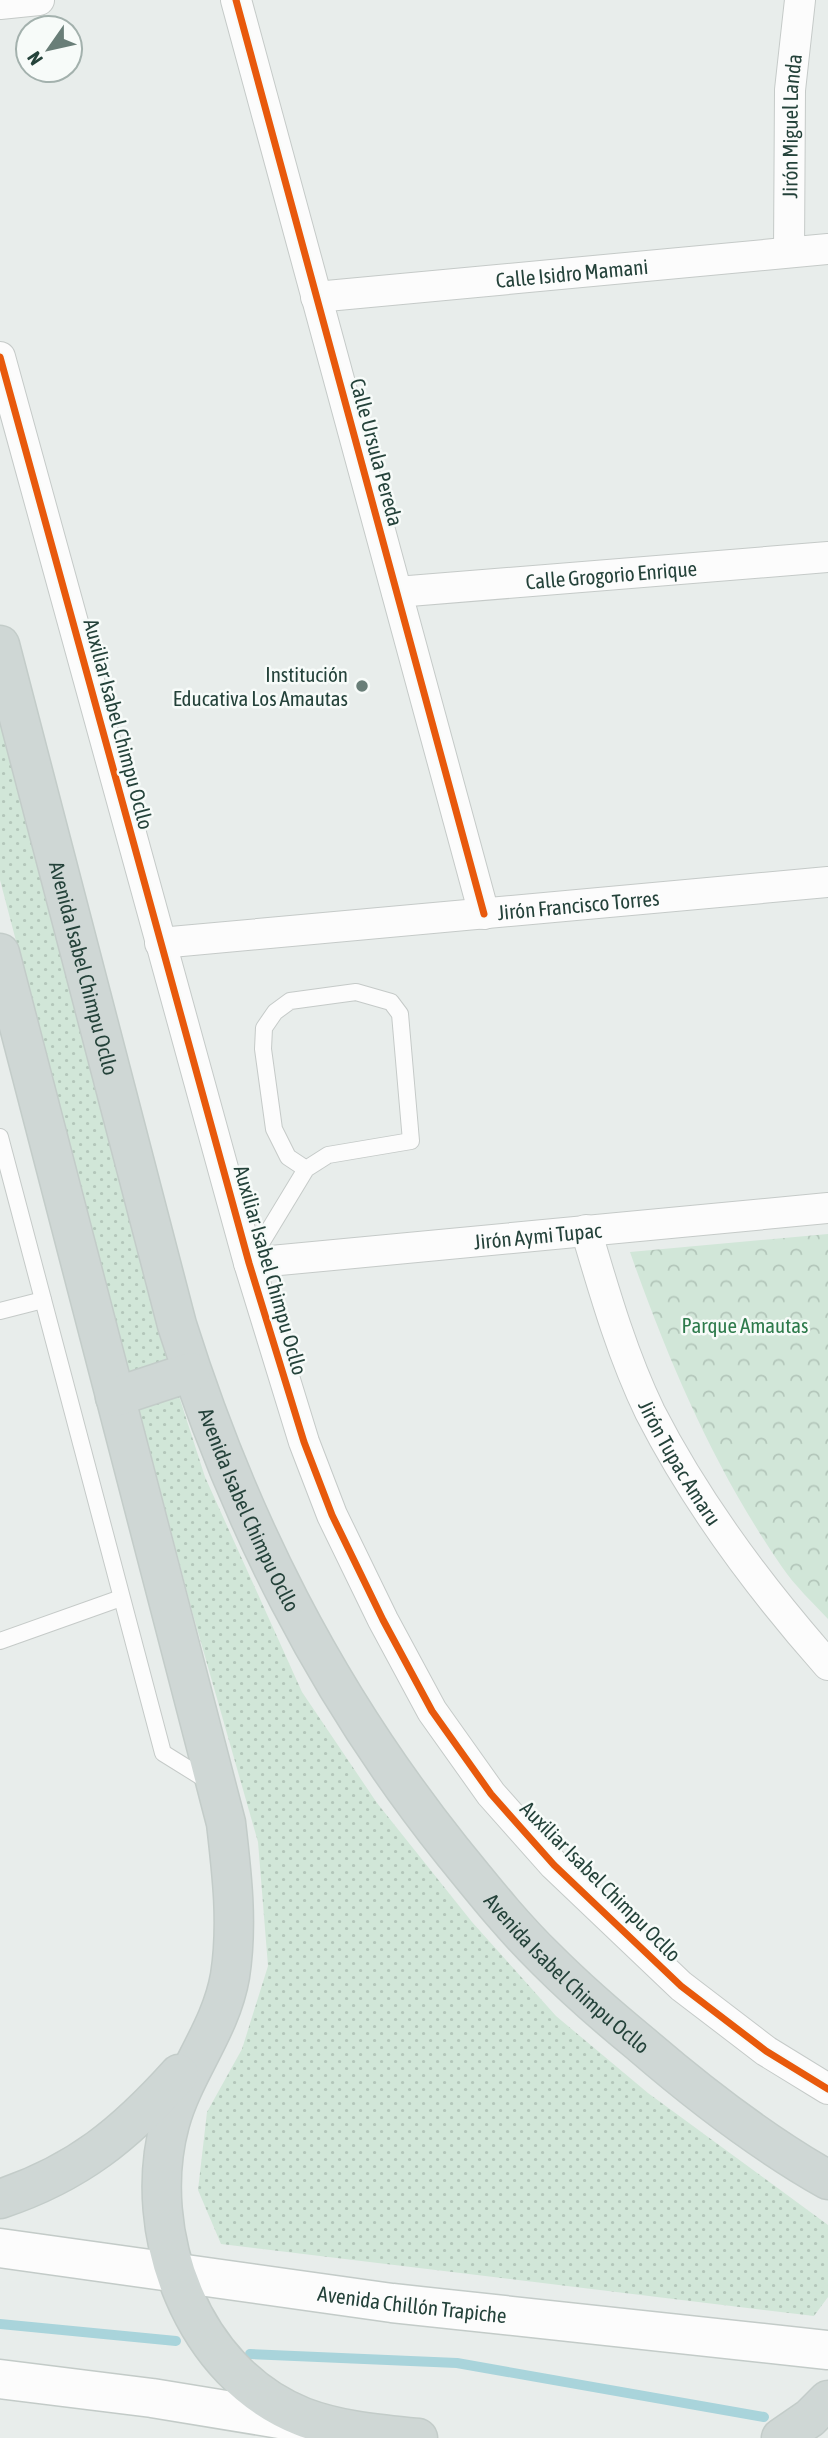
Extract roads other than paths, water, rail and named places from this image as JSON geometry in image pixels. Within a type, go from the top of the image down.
[{"type":"main road","name":"Avenida Isabel Chimpu Ocllo","points":[[0,645],[191,1372],[242,1505],[281,1590],[381,1758],[498,1907],[584,1995],[665,2065],[820,2178]]},
{"type":"main road","points":[[0,953],[226,1823],[233,1880],[234,1936],[230,1978],[220,2015],[170,2122],[163,2158],[161,2195],[177,2275],[196,2320],[224,2360],[250,2385],[302,2417],[348,2434],[418,2438]]},
{"type":"main road","points":[[115,1397],[191,1372]]},
{"type":"main road","points":[[0,2199],[69,2171],[110,2144],[144,2113],[202,2049]]},
{"type":"main road","points":[[782,2438],[810,2418],[828,2400]]},
{"type":"street","points":[[0,4],[39,0]]},
{"type":"street","name":"Calle Ursula Pereda","points":[[236,0],[484,914]]},
{"type":"street","name":"Jirón Miguel Landa","points":[[789,252],[790,90],[800,0]]},
{"type":"street","name":"Calle Isidro Mamani","points":[[316,296],[828,249]]},
{"type":"street","name":"Auxiliar Isabel Chimpu Ocllo","points":[[0,357],[249,1263],[304,1442],[332,1514],[383,1620],[432,1711],[491,1794],[554,1865],[681,1986],[766,2051],[828,2090]]},
{"type":"street","name":"Calle Grogorio Enrique","points":[[397,592],[828,557]]},
{"type":"street","name":"Jirón Francisco Torres","points":[[160,943],[828,882]]},
{"type":"street","name":"Jirón Aymi Tupac","points":[[249,1263],[828,1208]]},
{"type":"street","name":"Jirón Tupac Amaru","points":[[586,1230],[612,1318],[650,1410],[706,1509],[776,1606],[828,1665]]},
{"type":"street","name":"Avenida Chillón Trapiche","points":[[0,2248],[177,2275],[405,2304],[828,2350]]},
{"type":"street","points":[[0,2379],[152,2398],[348,2434]]},
{"type":"lane","points":[[249,1263],[306,1169],[328,1155],[411,1141],[400,1014],[391,1002],[356,992],[290,1001],[275,1012],[264,1028],[263,1049],[274,1129],[288,1157],[306,1169]]},
{"type":"lane","points":[[0,1137],[163,1753],[217,1786]]},
{"type":"lane","points":[[0,1311],[43,1300]]},
{"type":"lane","points":[[0,1641],[121,1598]]},
{"type":"waterway","points":[[0,2324],[176,2341]]},
{"type":"waterway","points":[[250,2354],[457,2363],[764,2417]]},
{"type":"place","name":"Institución Educativa Los Amautas","points":[[362,686]]},
{"type":"park label","name":"Parque Amautas","points":[[745,1325]]}]
